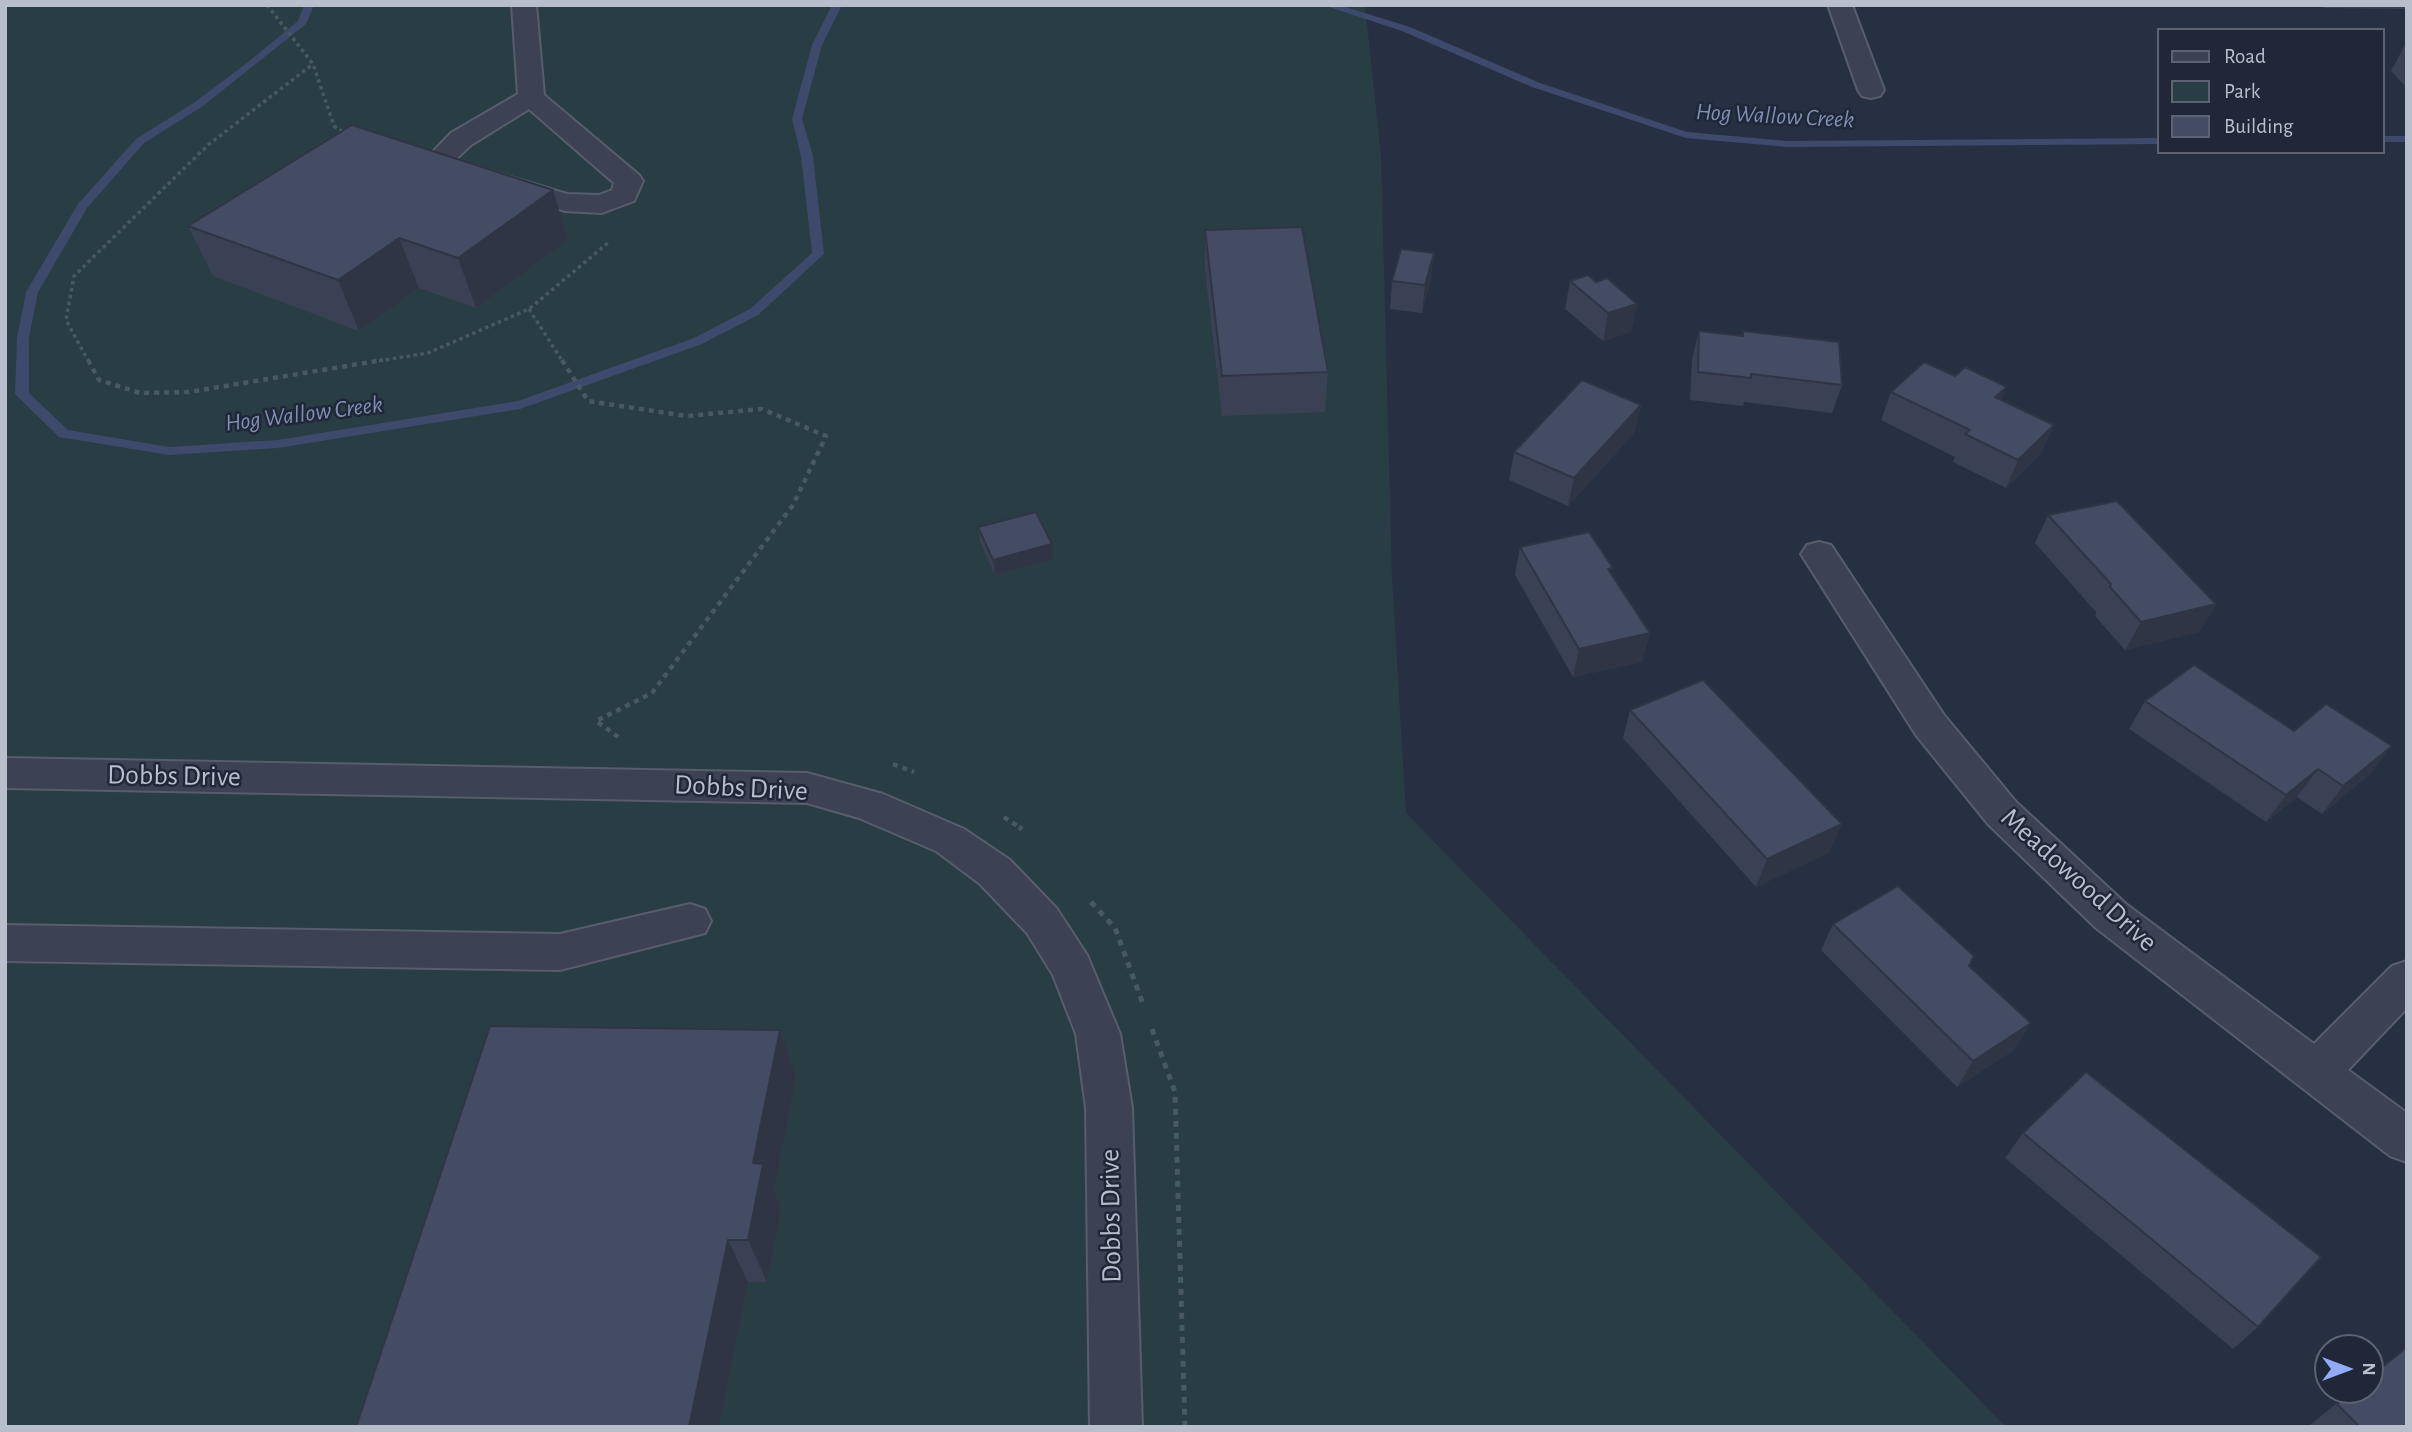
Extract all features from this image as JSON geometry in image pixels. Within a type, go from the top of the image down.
[{"type":"street","points":[[524,5],[531,97],[629,181],[624,195],[601,204],[565,202],[444,166],[443,156],[461,139],[531,97]]},
{"type":"street","points":[[1840,5],[1871,90]]},
{"type":"street","name":"Meadowood Drive","points":[[1819,554],[1930,725],[2002,813],[2111,916],[2407,1141]]},
{"type":"street","name":"Dobbs Drive","points":[[5,773],[785,786],[807,788],[869,805],[950,840],[995,872],[1042,921],[1072,968],[1098,1034],[1109,1108],[1116,1427]]},
{"type":"street","points":[[5,943],[560,952],[690,921]]},
{"type":"street","points":[[2316,1072],[2407,979]]},
{"type":"path","points":[[267,5],[313,64],[334,126],[353,138]]},
{"type":"path","points":[[313,64],[208,145],[74,276],[66,320],[99,380],[140,393],[189,391],[428,353],[529,309],[615,236],[601,204]]},
{"type":"path","points":[[529,309],[588,401],[687,416],[762,409],[826,436],[793,505],[652,693],[596,721],[631,746]]},
{"type":"green space","points":[[5,5],[1365,5],[1381,156],[1392,577],[1406,813],[2006,1427],[5,1427]]},
{"type":"building","points":[[352,125],[553,190],[458,258],[399,238],[338,280],[188,226]]},
{"type":"building","points":[[1302,227],[1328,372],[1222,376],[1205,230]]},
{"type":"building","points":[[1401,249],[1434,253],[1425,285],[1392,281]]},
{"type":"building","points":[[1588,275],[1596,282],[1607,278],[1637,304],[1608,313],[1570,281]]},
{"type":"building","points":[[1699,331],[1743,336],[1743,331],[1839,342],[1842,385],[1751,374],[1751,378],[1698,372]]},
{"type":"building","points":[[1924,362],[1955,376],[1965,367],[2007,387],[1995,397],[2054,425],[2018,460],[1965,434],[1970,430],[1891,392]]},
{"type":"building","points":[[1582,380],[1641,405],[1574,478],[1514,452]]},
{"type":"building","points":[[2117,501],[2216,604],[2141,622],[2110,587],[2111,584],[2048,515]]},
{"type":"building","points":[[1036,512],[1052,544],[993,560],[978,527]]},
{"type":"building","points":[[1589,532],[1613,568],[1608,569],[1650,633],[1579,649],[1520,547]]},
{"type":"building","points":[[2194,665],[2294,731],[2326,704],[2392,746],[2343,786],[2318,769],[2286,795],[2145,701]]},
{"type":"building","points":[[1703,680],[1842,824],[1767,859],[1630,710]]},
{"type":"building","points":[[1898,886],[1974,956],[1969,966],[2031,1023],[1973,1061],[1833,924]]},
{"type":"building","points":[[490,1026],[780,1030],[753,1163],[763,1164],[748,1240],[728,1240],[689,1427],[356,1427]]},
{"type":"building","points":[[2086,1072],[2321,1257],[2258,1327],[2023,1133]]},
{"type":"building","points":[[2407,1349],[2407,1427],[2360,1427],[2337,1404],[2384,1404],[2384,1366]]},
{"type":"waterway","name":"Hog Wallow Creek","points":[[309,5],[302,22],[251,65],[199,104],[140,141],[82,206],[32,292],[23,338],[22,394],[64,434],[169,451],[278,444],[520,405],[698,341],[754,312],[818,254],[807,156],[797,119],[817,45],[837,5]]},
{"type":"waterway","name":"Hog Wallow Creek","points":[[1328,5],[1406,29],[1536,85],[1686,135],[1788,144],[2156,141]]},
{"type":"waterway","name":"Hog Wallow Creek","points":[[2384,139],[2407,139]]}]
